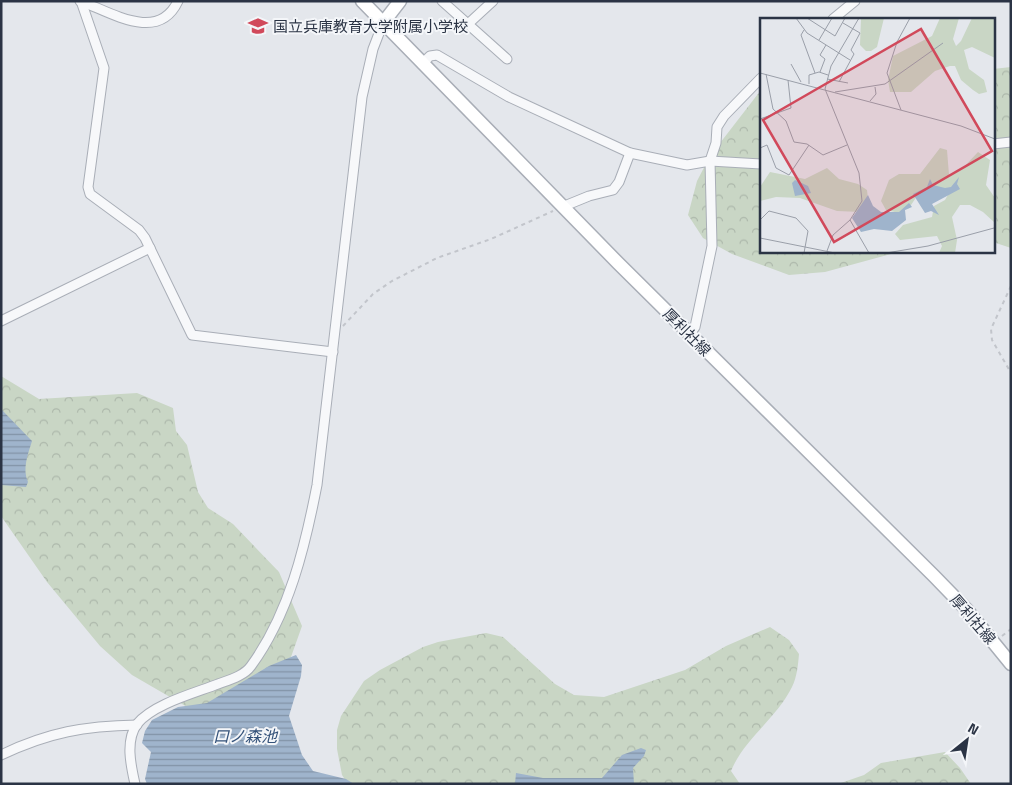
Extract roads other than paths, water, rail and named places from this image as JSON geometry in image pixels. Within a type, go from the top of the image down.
[{"type":"main road","name":"厚利社線","points":[[362,1],[562,207],[934,576],[967,610],[1011,664]]},
{"type":"main road","points":[[383,23],[400,1]]},
{"type":"street","points":[[81,1],[120,19],[139,22],[163,19],[168,16],[178,1]]},
{"type":"street","points":[[81,1],[104,68],[88,187],[93,196],[139,230],[150,248],[192,334],[333,352]]},
{"type":"street","points":[[442,1],[507,59]]},
{"type":"street","points":[[468,24],[493,1]]},
{"type":"street","points":[[834,18],[855,1]]},
{"type":"street","points":[[135,784],[130,756],[131,742],[137,725],[164,704],[234,678],[250,668],[282,615],[310,523],[317,485],[362,97],[373,49],[383,23]]},
{"type":"street","points":[[422,64],[430,56],[437,55],[510,97],[630,153],[687,165],[710,161],[760,164]]},
{"type":"street","points":[[690,334],[695,327],[712,246],[710,161],[716,144],[717,127],[730,110],[760,79]]},
{"type":"street","points":[[994,144],[1011,142]]},
{"type":"street","points":[[562,207],[589,196],[613,190],[620,182],[630,153]]},
{"type":"street","points":[[1,321],[150,248]]},
{"type":"street","points":[[1,755],[60,732],[95,726],[137,725]]},
{"type":"water","points":[[1,409],[32,441],[26,462],[28,482],[26,487],[1,485]]},
{"type":"water","name":"口ノ森池","points":[[296,655],[302,665],[301,676],[289,716],[302,755],[313,771],[346,779],[354,784],[147,784],[145,779],[151,752],[142,743],[145,731],[152,720],[178,707],[207,703],[269,666]]},
{"type":"water","points":[[641,748],[646,750],[644,756],[633,768],[634,784],[515,784],[516,773],[543,778],[602,778],[622,755]]},
{"type":"place","name":"国立兵庫教育大学附属小学校","points":[[258,26]]}]
